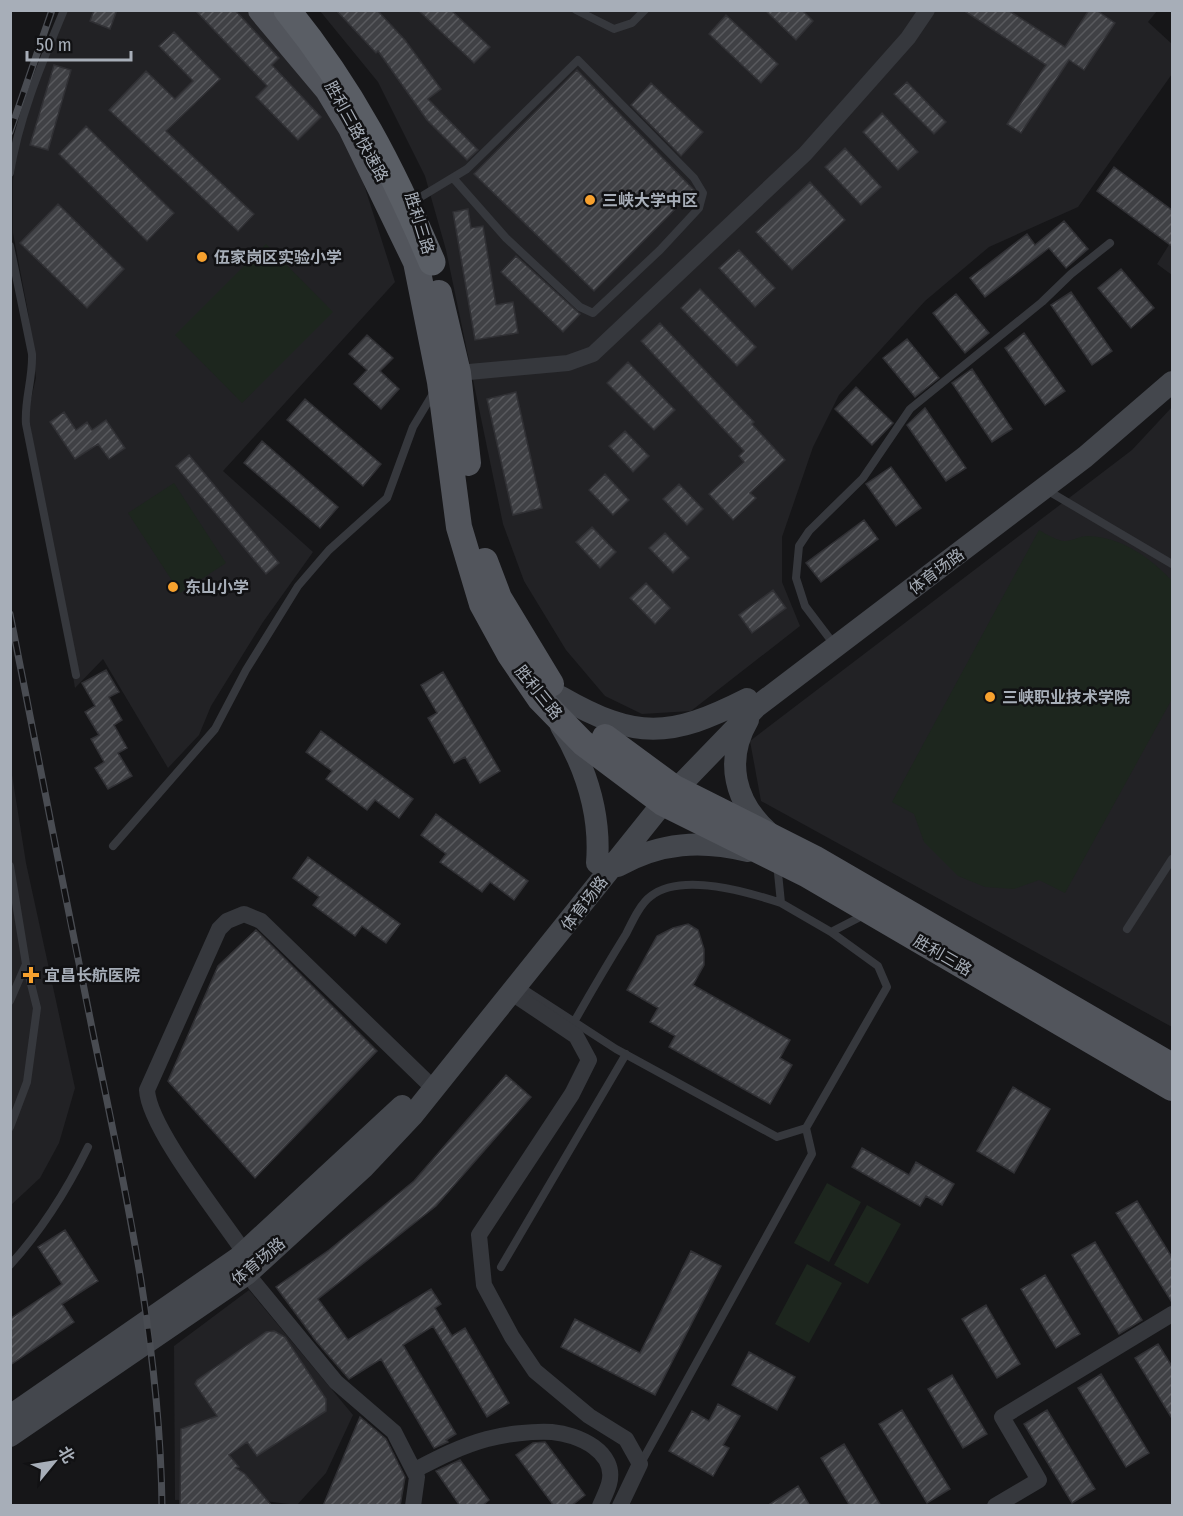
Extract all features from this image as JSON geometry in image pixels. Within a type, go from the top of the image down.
[{"type":"highway","name":"胜利三路快速路","points":[[274,10],[334,86],[403,197]]},
{"type":"highway","name":"胜利三路快速路","points":[[287,10],[341,80],[403,197]]},
{"type":"highway","points":[[403,197],[424,262]]},
{"type":"main road","name":"胜利三路","points":[[261,10],[299,54],[345,118],[424,262],[449,377],[475,524],[485,560],[499,598],[542,673],[556,703],[594,730],[664,792],[774,852],[870,912],[1173,1088]]},
{"type":"main road","name":"胜利三路","points":[[301,10],[364,98],[389,142],[403,197]]},
{"type":"main road","name":"体育场路","points":[[10,1416],[245,1263],[426,1081],[664,792],[751,703],[830,639],[1075,454],[1173,370]]},
{"type":"main road","name":"体育场路","points":[[751,703],[1044,489],[1173,382]]},
{"type":"main road","points":[[556,703],[636,729],[663,729],[751,703]]},
{"type":"main road","points":[[556,703],[585,777],[599,835],[603,867],[669,845],[700,842],[774,852]]},
{"type":"main road","points":[[751,703],[735,759],[736,778],[742,799],[774,852]]},
{"type":"main road","name":"胜利三路","points":[[774,852],[814,858],[1173,1066]]},
{"type":"main road","name":"体育场路","points":[[10,1436],[245,1263],[389,1142],[515,989],[603,867]]},
{"type":"street","points":[[449,377],[568,363],[593,354],[805,154],[908,38],[927,10]]},
{"type":"street","points":[[413,1506],[417,1477],[394,1432],[336,1382],[245,1263],[163,1134],[148,1103],[147,1090],[219,929],[227,921],[244,914],[261,921],[426,1081]]},
{"type":"street","points":[[515,989],[576,1036],[590,1060],[572,1094],[479,1235],[484,1285],[512,1337],[535,1371],[589,1416],[626,1439],[640,1464],[620,1506]]},
{"type":"street","points":[[995,1506],[1039,1480],[1002,1417],[1173,1314]]},
{"type":"street","points":[[415,1470],[459,1447],[489,1438],[552,1432],[591,1444],[604,1455],[609,1469],[609,1483],[600,1506]]},
{"type":"lane","points":[[10,173],[24,112],[64,10]]},
{"type":"lane","points":[[576,10],[614,29],[632,23],[645,10]]},
{"type":"lane","points":[[403,197],[454,180],[578,60],[694,178],[703,193],[699,208],[660,250],[593,313],[580,307],[506,238],[454,180]]},
{"type":"lane","points":[[830,639],[805,606],[796,578],[799,546],[809,531],[863,478],[910,409],[1042,302],[1071,274],[1110,243]]},
{"type":"lane","points":[[10,246],[32,354],[33,372],[25,409],[26,424],[76,675]]},
{"type":"lane","points":[[113,846],[215,729],[246,670],[298,586],[329,550],[387,498],[413,427],[449,377]]},
{"type":"lane","points":[[1044,489],[1173,564]]},
{"type":"lane","points":[[774,852],[781,903]]},
{"type":"lane","points":[[1127,929],[1173,860]]},
{"type":"lane","points":[[10,866],[26,964],[38,1008],[27,1082],[10,1127]]},
{"type":"lane","points":[[574,1022],[651,896],[677,886],[713,886],[744,891],[781,903],[831,932],[878,966],[887,987],[806,1128],[812,1154],[640,1464]]},
{"type":"lane","points":[[831,932],[870,912]]},
{"type":"lane","points":[[10,1001],[26,964]]},
{"type":"lane","points":[[515,989],[626,1054],[777,1137],[806,1128]]},
{"type":"lane","points":[[501,1267],[626,1054]]},
{"type":"lane","points":[[10,1266],[38,1232],[72,1178],[88,1147]]},
{"type":"shaded area","name":"伍家岗区实验小学","points":[[67,11],[252,11],[307,80],[339,131],[360,172],[395,282],[223,471],[313,552],[263,622],[211,706],[199,735],[168,768],[103,659],[75,688],[28,412],[36,378],[28,312],[13,233],[13,180],[18,147],[40,73]]},
{"type":"shaded area","points":[[320,11],[1157,11],[1148,22],[1172,44],[1172,74],[1078,207],[989,247],[925,301],[839,395],[813,447],[782,537],[782,582],[800,626],[691,711],[642,714],[605,696],[566,650],[524,581],[503,524],[446,250],[425,176],[378,82]]},
{"type":"shaded area","points":[[1172,240],[1172,275],[1157,264]]},
{"type":"shaded area","points":[[266,244],[333,312],[242,403],[175,335]]},
{"type":"shaded area","name":"三峡职业技术学院","points":[[1172,407],[1172,1027],[761,801],[750,741],[1132,450]]},
{"type":"shaded area","points":[[174,483],[226,563],[180,593],[128,513]]},
{"type":"shaded area","points":[[1039,530],[1062,541],[1088,536],[1123,544],[1144,556],[1172,581],[1172,699],[1065,893],[1039,880],[1014,889],[985,887],[958,876],[924,842],[914,814],[892,802]]},
{"type":"shaded area","name":"宜昌长航医院","points":[[10,762],[26,863],[75,1088],[59,1143],[40,1178],[11,1205]]},
{"type":"shaded area","points":[[827,1183],[861,1202],[829,1262],[794,1243]]},
{"type":"shaded area","points":[[867,1205],[901,1224],[868,1284],[834,1265]]},
{"type":"shaded area","points":[[807,1264],[842,1283],[809,1343],[775,1324]]},
{"type":"shaded area","points":[[249,1290],[353,1415],[326,1473],[297,1505],[248,1499],[175,1500],[174,1346]]},
{"type":"building","points":[[94,10],[117,10],[110,29],[90,21]]},
{"type":"building","points":[[195,10],[235,10],[279,58],[272,65],[321,117],[298,140],[256,97],[267,86]]},
{"type":"building","points":[[336,10],[377,10],[405,40],[441,89],[428,99],[478,150],[467,160],[427,120],[378,51],[376,53]]},
{"type":"building","points":[[418,10],[451,10],[490,47],[474,63]]},
{"type":"building","points":[[765,10],[802,10],[813,21],[796,40]]},
{"type":"building","points":[[963,10],[1008,10],[1065,47],[1089,10],[1096,10],[1115,23],[1084,70],[1069,60],[1021,133],[1007,124],[1046,65]]},
{"type":"building","points":[[726,15],[778,64],[761,83],[709,34]]},
{"type":"building","points":[[174,32],[220,79],[166,131],[254,214],[238,231],[109,110],[146,71],[175,99],[193,81],[159,46]]},
{"type":"building","points":[[54,65],[71,70],[48,150],[30,145]]},
{"type":"building","points":[[577,70],[694,190],[594,291],[474,174]]},
{"type":"building","points":[[907,82],[946,122],[934,134],[894,94]]},
{"type":"building","points":[[651,83],[703,132],[681,156],[631,105]]},
{"type":"building","points":[[882,113],[918,152],[898,170],[863,132]]},
{"type":"building","points":[[86,126],[174,213],[147,241],[59,154]]},
{"type":"building","points":[[845,148],[881,187],[861,205],[825,167]]},
{"type":"building","points":[[1114,167],[1173,211],[1173,247],[1097,191]]},
{"type":"building","points":[[810,182],[845,220],[792,270],[756,232]]},
{"type":"building","points":[[58,204],[124,269],[87,308],[20,243]]},
{"type":"building","points":[[468,209],[471,228],[483,226],[496,305],[513,302],[518,333],[475,340],[453,212]]},
{"type":"building","points":[[1064,221],[1088,249],[1066,268],[1049,248],[985,297],[970,278],[1027,234],[1035,245]]},
{"type":"building","points":[[739,250],[775,288],[755,307],[719,268]]},
{"type":"building","points":[[516,256],[580,314],[563,332],[501,272]]},
{"type":"building","points":[[1121,269],[1154,308],[1131,328],[1098,288]]},
{"type":"building","points":[[700,289],[756,347],[737,366],[681,308]]},
{"type":"building","points":[[1071,292],[1112,351],[1092,365],[1051,305]]},
{"type":"building","points":[[956,294],[989,333],[965,353],[933,313]]},
{"type":"building","points":[[660,323],[754,422],[752,424],[785,460],[750,493],[756,498],[733,520],[709,494],[744,462],[739,456],[744,451],[641,341]]},
{"type":"building","points":[[1024,333],[1065,391],[1045,405],[1005,348]]},
{"type":"building","points":[[367,335],[393,358],[380,371],[399,389],[381,409],[354,384],[367,370],[349,354]]},
{"type":"building","points":[[907,339],[939,378],[915,397],[883,358]]},
{"type":"building","points":[[628,362],[675,410],[654,430],[607,383]]},
{"type":"building","points":[[972,369],[1012,429],[992,442],[952,383]]},
{"type":"building","points":[[856,387],[893,423],[872,445],[835,409]]},
{"type":"building","points":[[516,392],[542,508],[513,515],[487,399]]},
{"type":"building","points":[[305,399],[381,464],[363,486],[287,420]]},
{"type":"building","points":[[925,408],[966,468],[946,481],[907,425]]},
{"type":"building","points":[[64,412],[76,430],[87,422],[92,430],[106,420],[125,448],[109,459],[98,444],[75,459],[50,422]]},
{"type":"building","points":[[625,431],[649,456],[633,472],[609,446]]},
{"type":"building","points":[[262,441],[338,507],[320,528],[244,463]]},
{"type":"building","points":[[189,455],[279,563],[266,574],[176,466]]},
{"type":"building","points":[[891,467],[921,508],[896,526],[866,484]]},
{"type":"building","points":[[605,474],[629,500],[613,515],[589,490]]},
{"type":"building","points":[[679,484],[703,509],[687,525],[663,499]]},
{"type":"building","points":[[864,520],[878,539],[821,582],[806,563]]},
{"type":"building","points":[[592,527],[616,552],[600,568],[576,542]]},
{"type":"building","points":[[665,533],[689,558],[673,573],[649,548]]},
{"type":"building","points":[[646,583],[670,608],[655,624],[630,598]]},
{"type":"building","points":[[773,590],[786,608],[752,633],[739,615]]},
{"type":"building","points":[[106,670],[119,692],[109,697],[122,720],[114,725],[127,748],[118,753],[132,776],[108,789],[95,768],[104,762],[91,739],[99,735],[85,712],[95,706],[82,683]]},
{"type":"building","points":[[443,672],[500,771],[480,783],[465,757],[454,763],[428,718],[437,713],[421,685]]},
{"type":"building","points":[[321,731],[413,799],[399,818],[375,800],[367,810],[326,779],[332,771],[306,752]]},
{"type":"building","points":[[436,814],[528,881],[514,900],[490,882],[482,892],[440,862],[446,854],[421,835]]},
{"type":"building","points":[[308,857],[400,924],[386,943],[362,926],[355,936],[313,905],[319,897],[293,878]]},
{"type":"building","points":[[688,924],[698,930],[704,949],[704,965],[693,985],[790,1040],[780,1058],[792,1065],[770,1104],[669,1047],[675,1036],[650,1022],[658,1008],[627,990],[657,936]]},
{"type":"building","points":[[256,930],[377,1051],[255,1178],[168,1081],[218,966]]},
{"type":"building","points":[[506,1075],[531,1097],[436,1206],[318,1299],[348,1340],[431,1289],[441,1304],[435,1308],[452,1336],[465,1328],[509,1403],[487,1417],[433,1326],[403,1345],[456,1434],[446,1440],[448,1442],[434,1448],[381,1359],[349,1379],[316,1341],[276,1287],[329,1250],[414,1181]]},
{"type":"building","points":[[1013,1087],[1050,1109],[1014,1173],[977,1151]]},
{"type":"building","points":[[862,1148],[909,1175],[916,1162],[954,1184],[942,1205],[926,1196],[920,1206],[852,1167]]},
{"type":"building","points":[[1137,1201],[1173,1259],[1173,1304],[1116,1213]]},
{"type":"building","points":[[65,1230],[98,1281],[62,1304],[74,1322],[10,1365],[10,1319],[62,1284],[38,1247]]},
{"type":"building","points":[[1095,1242],[1142,1320],[1119,1334],[1072,1255]]},
{"type":"building","points":[[691,1251],[721,1266],[655,1395],[561,1347],[575,1319],[640,1353]]},
{"type":"building","points":[[1045,1275],[1080,1334],[1056,1348],[1021,1289]]},
{"type":"building","points":[[986,1305],[1020,1364],[997,1378],[962,1319]]},
{"type":"building","points":[[274,1331],[285,1337],[326,1399],[326,1411],[257,1456],[247,1442],[229,1455],[239,1467],[236,1468],[245,1474],[272,1506],[180,1506],[181,1429],[217,1416],[195,1384],[197,1380],[266,1332]]},
{"type":"building","points":[[1158,1344],[1173,1368],[1173,1420],[1135,1358]]},
{"type":"building","points":[[749,1352],[795,1377],[777,1410],[732,1385]]},
{"type":"building","points":[[1101,1374],[1149,1453],[1126,1467],[1078,1388]]},
{"type":"building","points":[[952,1375],[987,1434],[963,1448],[928,1389]]},
{"type":"building","points":[[718,1404],[740,1416],[723,1445],[729,1448],[713,1476],[669,1451],[692,1411],[709,1421]]},
{"type":"building","points":[[902,1410],[950,1489],[927,1503],[879,1424]]},
{"type":"building","points":[[1047,1410],[1095,1489],[1072,1503],[1024,1424]]},
{"type":"building","points":[[360,1417],[386,1439],[405,1477],[400,1506],[323,1506]]},
{"type":"building","points":[[545,1442],[585,1495],[571,1506],[554,1506],[516,1455],[533,1443]]},
{"type":"building","points":[[844,1444],[881,1506],[850,1506],[821,1458]]},
{"type":"building","points":[[460,1460],[489,1500],[482,1506],[460,1506],[436,1471]]},
{"type":"building","points":[[798,1486],[810,1506],[767,1506]]},
{"type":"railway","points":[[10,132],[52,10]]},
{"type":"railway","points":[[10,614],[139,1270],[155,1387],[162,1506]]},
{"type":"place","name":"三峡大学中区","points":[[590,200]]},
{"type":"place","name":"伍家岗区实验小学","points":[[202,257]]},
{"type":"place","name":"东山小学","points":[[173,587]]},
{"type":"place","name":"三峡职业技术学院","points":[[990,697]]},
{"type":"place","name":"宜昌长航医院","points":[[31,975]]}]
